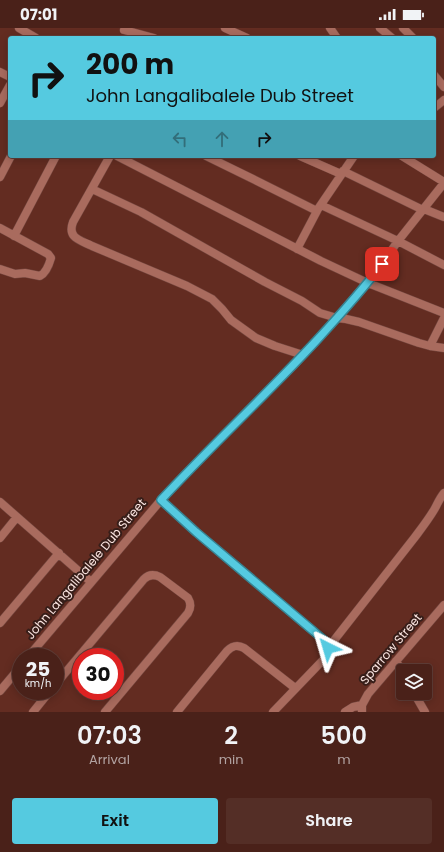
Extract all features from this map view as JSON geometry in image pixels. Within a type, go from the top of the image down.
[{"type":"street","points":[[19,28],[33,36]]},
{"type":"street","points":[[225,28],[243,36]]},
{"type":"street","points":[[380,28],[390,36]]},
{"type":"street","points":[[403,28],[411,36]]},
{"type":"street","points":[[124,29],[147,36]]},
{"type":"street","points":[[436,77],[444,87]]},
{"type":"street","points":[[0,103],[8,89]]},
{"type":"street","points":[[436,106],[444,100]]},
{"type":"street","points":[[0,178],[10,158]]},
{"type":"street","points":[[14,236],[55,158]]},
{"type":"street","points":[[109,158],[71,227],[71,232],[76,237],[92,246],[180,283],[212,299],[231,320],[256,338],[303,355]]},
{"type":"street","points":[[121,158],[297,249],[368,283],[444,313]]},
{"type":"street","points":[[210,158],[255,180],[398,241],[444,265]]},
{"type":"street","points":[[305,158],[342,172],[444,217]]},
{"type":"street","points":[[297,249],[319,208],[352,158]]},
{"type":"street","points":[[405,158],[444,183]]},
{"type":"street","name":"John Langalibalele Dub Street","points":[[36,648],[161,500],[206,452],[294,365],[368,283],[398,241],[444,183]]},
{"type":"street","points":[[92,190],[141,212],[265,282],[302,301],[320,313],[359,322],[430,346],[444,348]]},
{"type":"street","points":[[0,228],[51,256],[51,260],[45,271],[40,276],[25,273],[15,274],[0,269]]},
{"type":"street","points":[[430,346],[444,318]]},
{"type":"street","points":[[273,712],[325,658],[328,648],[415,538],[444,493]]},
{"type":"street","points":[[161,500],[196,532],[324,640],[328,648]]},
{"type":"street","points":[[0,502],[91,582]]},
{"type":"street","points":[[0,538],[17,517]]},
{"type":"street","points":[[0,623],[59,553]]},
{"type":"street","points":[[64,675],[144,579],[150,575],[160,577],[188,598],[191,603],[188,613],[105,712]]},
{"type":"street","name":"Sparrow Street","points":[[362,709],[368,694],[444,605]]},
{"type":"street","points":[[177,712],[230,648],[236,645],[244,648],[296,688]]},
{"type":"street","points":[[0,691],[12,677]]},
{"type":"street","points":[[33,712],[43,700]]},
{"type":"street","points":[[418,700],[425,712]]},
{"type":"street","points":[[345,712],[353,707],[362,709]]},
{"type":"route","points":[[328,648],[328,645],[324,640],[196,532],[161,500],[303,355],[368,283],[382,264]]}]
